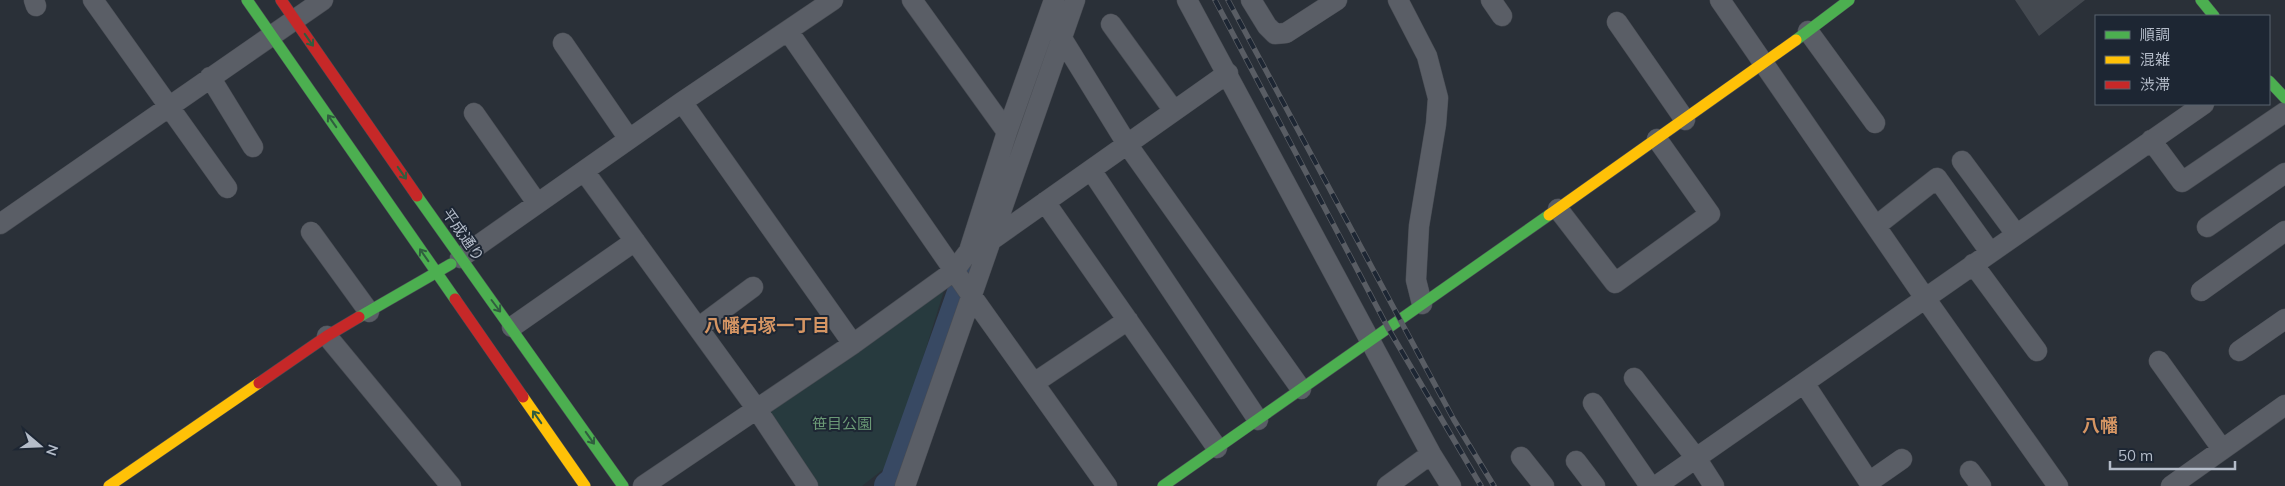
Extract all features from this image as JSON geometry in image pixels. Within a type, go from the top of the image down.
[{"type":"street","points":[[93,0],[167,107],[227,188]]},
{"type":"street","points":[[247,0],[585,486]]},
{"type":"street","name":"平成通り","points":[[281,0],[460,258],[512,327],[623,486]]},
{"type":"street","points":[[0,224],[323,0]]},
{"type":"street","points":[[912,0],[1007,132]]},
{"type":"street","points":[[908,484],[971,295],[993,239],[1075,0]]},
{"type":"street","points":[[1187,0],[1372,340],[1431,454],[1451,486]]},
{"type":"street","points":[[1251,0],[1267,26],[1275,34],[1286,33],[1337,0]]},
{"type":"street","points":[[1398,0],[1427,56],[1438,98],[1436,124],[1419,226],[1416,280],[1422,304]]},
{"type":"street","points":[[1490,0],[1502,16]]},
{"type":"street","points":[[1720,0],[1925,298],[2058,486]]},
{"type":"street","points":[[1163,486],[1765,63],[1849,0]]},
{"type":"street","points":[[2201,0],[2213,15]]},
{"type":"street","points":[[109,486],[326,336],[460,258],[682,102],[788,31],[828,1]]},
{"type":"street","points":[[643,486],[853,344],[954,271],[969,251],[1047,5]]},
{"type":"street","points":[[1047,5],[1062,39],[1127,144],[1301,389]]},
{"type":"street","points":[[1617,22],[1684,120]]},
{"type":"street","points":[[1111,24],[1174,111]]},
{"type":"street","points":[[788,31],[954,271],[1107,486]]},
{"type":"street","points":[[1808,31],[1875,123]]},
{"type":"street","points":[[562,43],[629,139]]},
{"type":"street","points":[[993,239],[1228,73]]},
{"type":"street","points":[[210,77],[253,147]]},
{"type":"street","points":[[2270,82],[2285,98]]},
{"type":"street","points":[[682,102],[853,344]]},
{"type":"street","points":[[1593,403],[1660,484],[2203,105]]},
{"type":"street","points":[[2151,140],[2182,182],[2285,112]]},
{"type":"street","points":[[474,113],[537,203]]},
{"type":"street","points":[[1558,209],[1615,283],[1710,214],[1657,139]]},
{"type":"street","points":[[1962,161],[2016,234]]},
{"type":"street","points":[[1091,170],[1258,420]]},
{"type":"street","points":[[584,171],[756,408],[808,486]]},
{"type":"street","points":[[2207,226],[2285,173]]},
{"type":"street","points":[[1876,226],[1937,178],[1990,252]]},
{"type":"street","points":[[1045,202],[1217,448]]},
{"type":"street","points":[[2201,291],[2285,231]]},
{"type":"street","points":[[311,232],[369,312]]},
{"type":"street","points":[[512,327],[635,241]]},
{"type":"street","points":[[1973,264],[2036,351]]},
{"type":"street","points":[[698,328],[753,287]]},
{"type":"street","points":[[1034,383],[1128,320]]},
{"type":"street","points":[[2239,351],[2285,320]]},
{"type":"street","points":[[326,336],[451,486]]},
{"type":"street","points":[[2159,361],[2222,449]]},
{"type":"street","points":[[1634,378],[1696,458],[1714,486]]},
{"type":"street","points":[[1804,383],[1869,482],[1902,459]]},
{"type":"street","points":[[2181,483],[2222,449],[2285,405]]},
{"type":"street","points":[[1387,486],[1431,454]]},
{"type":"street","points":[[1521,457],[1544,486]]},
{"type":"street","points":[[1576,461],[1595,486]]},
{"type":"green space","name":"笹目公園","points":[[947,281],[890,464],[862,486],[813,486],[762,409]]},
{"type":"building","points":[[2015,0],[2085,0],[2039,36]]},
{"type":"waterway","points":[[889,486],[895,481],[1040,73]]},
{"type":"railway","points":[[1215,0],[1388,328],[1481,486]]},
{"type":"railway","points":[[1228,0],[1454,420],[1494,486]]},
{"type":"traffic: fast","points":[[247,0],[455,299]]},
{"type":"traffic: fast","points":[[1796,40],[1849,0]]},
{"type":"traffic: fast","points":[[2201,0],[2213,15]]},
{"type":"traffic: fast","points":[[2270,82],[2285,98]]},
{"type":"traffic: fast","points":[[417,196],[623,486]]},
{"type":"traffic: fast","points":[[1163,486],[1549,215]]},
{"type":"traffic: fast","points":[[359,317],[451,264]]},
{"type":"traffic: slow","points":[[1549,215],[1796,40]]},
{"type":"traffic: slow","points":[[109,486],[259,383]]},
{"type":"traffic: slow","points":[[523,397],[585,486]]},
{"type":"traffic: jam","points":[[281,0],[417,196]]},
{"type":"traffic: jam","points":[[455,299],[523,397]]},
{"type":"traffic: jam","points":[[259,383],[327,336],[359,317]]},
{"type":"district","name":"八幡石塚一丁目","points":[[767,326]]},
{"type":"district","name":"八幡","points":[[2100,426]]}]
